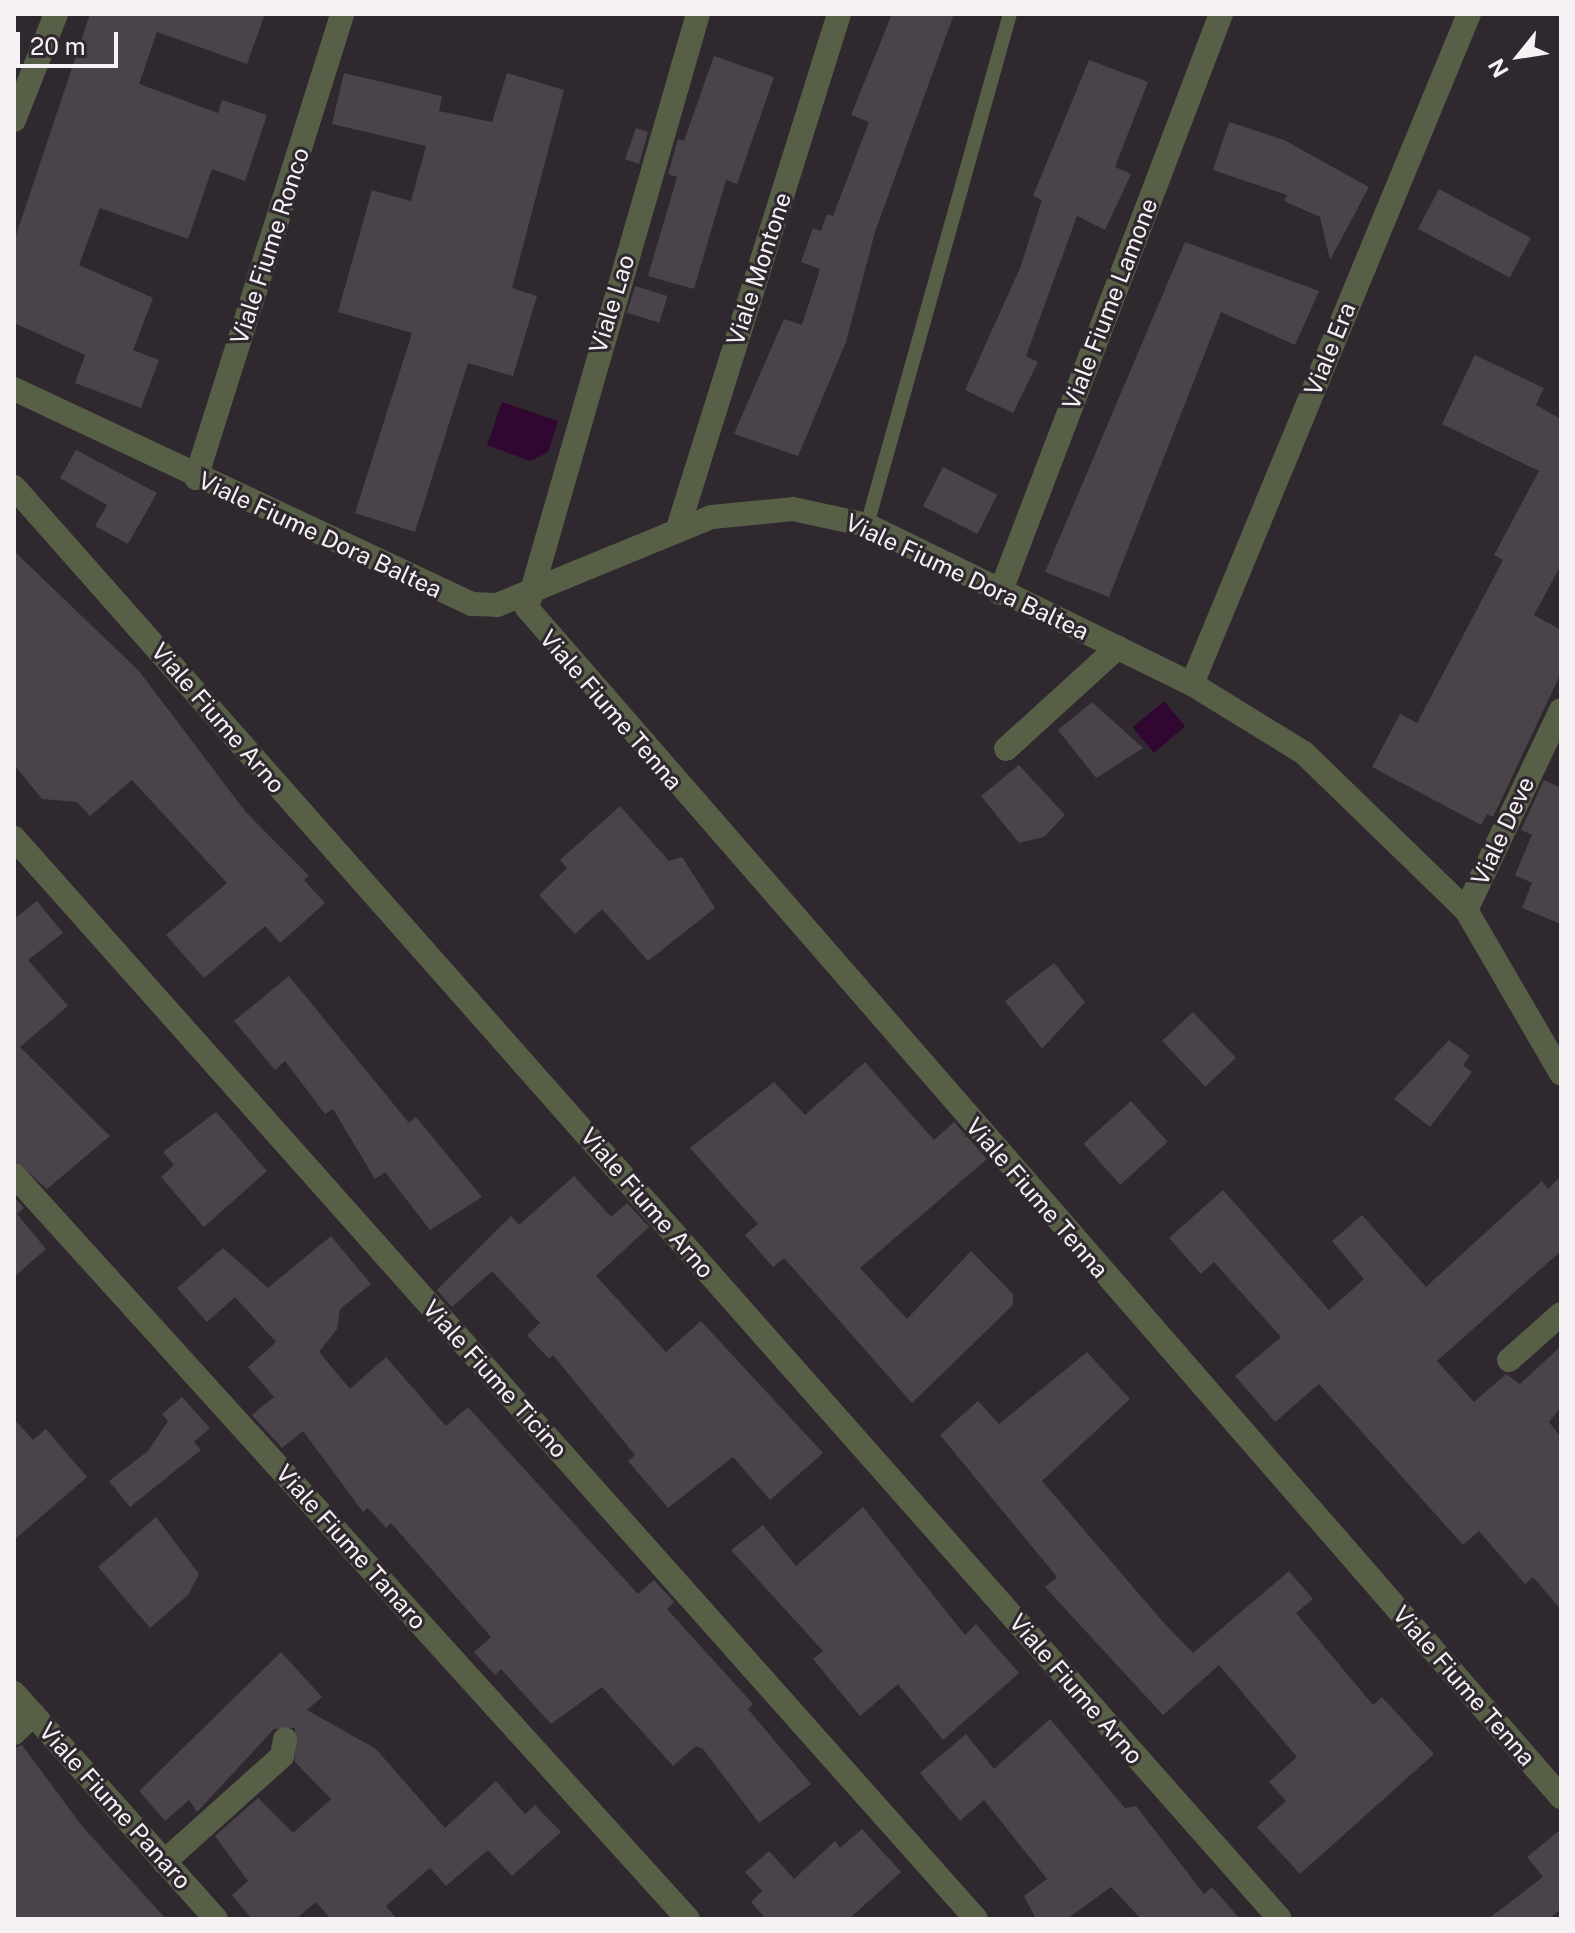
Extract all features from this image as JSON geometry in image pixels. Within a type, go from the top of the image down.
[{"type":"street","points":[[14,120],[56,14]]},
{"type":"street","name":"Viale Fiume Ronco","points":[[196,478],[342,14]]},
{"type":"street","name":"Viale Lao","points":[[526,594],[698,14]]},
{"type":"street","name":"Viale Montone","points":[[679,525],[839,14]]},
{"type":"street","name":"Viale Fiume Lamone","points":[[1000,593],[1221,14]]},
{"type":"street","name":"Viale Era","points":[[1192,684],[1469,14]]},
{"type":"street","name":"Viale Fiume Dora Baltea","points":[[14,389],[196,478],[472,604],[497,605],[526,594],[679,525],[793,509],[867,525],[1000,593],[1192,684],[1345,785],[1466,910],[1561,1073]]},
{"type":"street","name":"Viale Fiume Arno","points":[[14,487],[1280,1919]]},
{"type":"street","name":"Viale Fiume Tenna","points":[[526,594],[537,626],[1561,1797]]},
{"type":"street","points":[[1006,749],[1118,647]]},
{"type":"street","name":"Viale Deve","points":[[1466,910],[1561,710]]},
{"type":"street","name":"Viale Fiume Ticino","points":[[14,838],[976,1919]]},
{"type":"street","name":"Viale Fiume Tanaro","points":[[14,1175],[688,1919]]},
{"type":"street","points":[[1509,1360],[1561,1314]]},
{"type":"street","name":"Viale Fiume Panaro","points":[[14,1693],[216,1919]]},
{"type":"street","points":[[14,1733],[33,1714]]},
{"type":"street","points":[[164,1862],[282,1756],[285,1739]]},
{"type":"lane","points":[[867,525],[1010,14]]},
{"type":"shaded area","points":[[502,402],[558,421],[548,452],[530,461],[487,445]]},
{"type":"shaded area","points":[[1164,701],[1185,726],[1154,753],[1133,727]]},
{"type":"building","points":[[90,14],[265,14],[247,64],[157,32],[139,84],[218,113],[222,100],[267,115],[245,181],[212,169],[188,239],[100,208],[79,265],[153,298],[133,350],[159,360],[141,408],[75,383],[85,355],[14,323],[14,241]]},
{"type":"building","points":[[892,14],[954,14],[875,232],[846,342],[798,456],[734,434],[784,319],[802,325],[820,269],[801,262],[813,228],[821,231],[827,214],[833,216],[869,122],[851,115]]},
{"type":"building","points":[[714,56],[774,77],[737,184],[726,180],[694,289],[648,276],[677,177],[668,174],[678,139],[684,141]]},
{"type":"building","points":[[1089,60],[1148,82],[1115,167],[1131,174],[1105,230],[1077,216],[1026,356],[1038,362],[1013,413],[965,390],[1020,268],[1042,200],[1033,196]]},
{"type":"building","points":[[344,73],[442,96],[439,111],[492,122],[507,73],[564,90],[512,288],[537,296],[513,376],[468,363],[415,532],[355,513],[412,333],[338,312],[372,190],[411,201],[426,146],[332,124]]},
{"type":"building","points":[[1229,122],[1284,140],[1369,187],[1330,260],[1320,217],[1284,201],[1287,195],[1213,170]]},
{"type":"building","points":[[636,128],[648,132],[639,164],[625,159]]},
{"type":"building","points":[[1439,189],[1531,238],[1510,278],[1418,229]]},
{"type":"building","points":[[1185,242],[1319,291],[1295,345],[1221,312],[1109,597],[1045,572]]},
{"type":"building","points":[[635,286],[668,296],[659,323],[627,313]]},
{"type":"building","points":[[1475,355],[1544,388],[1536,405],[1561,419],[1561,565],[1534,615],[1561,630],[1561,673],[1493,817],[1487,814],[1481,825],[1372,767],[1400,714],[1417,723],[1503,560],[1494,555],[1539,471],[1442,424]]},
{"type":"building","points":[[76,450],[157,493],[128,544],[95,526],[107,505],[60,478]]},
{"type":"building","points":[[943,467],[997,495],[977,534],[923,506]]},
{"type":"building","points":[[14,551],[139,671],[245,811],[309,876],[304,880],[325,903],[280,943],[265,926],[204,978],[166,935],[227,883],[132,780],[90,816],[77,802],[42,799],[14,765]]},
{"type":"building","points":[[1092,702],[1143,748],[1096,778],[1058,730]]},
{"type":"building","points":[[1019,765],[1065,815],[1044,837],[1019,843],[981,796]]},
{"type":"building","points":[[1544,780],[1561,788],[1561,924],[1522,908],[1532,883],[1515,875],[1532,835],[1521,830]]},
{"type":"building","points":[[620,806],[669,861],[682,857],[715,908],[648,961],[602,909],[575,934],[539,895],[567,868],[560,860]]},
{"type":"building","points":[[37,901],[63,933],[28,960],[68,1006],[20,1047],[110,1136],[47,1189],[14,1160],[14,919]]},
{"type":"building","points":[[1054,963],[1085,1002],[1042,1049],[1005,1001]]},
{"type":"building","points":[[289,976],[409,1123],[416,1117],[482,1197],[430,1230],[385,1172],[375,1179],[333,1109],[325,1114],[285,1061],[275,1070],[234,1021]]},
{"type":"building","points":[[1193,1012],[1236,1058],[1205,1087],[1162,1041]]},
{"type":"building","points":[[1449,1040],[1470,1056],[1463,1065],[1472,1072],[1430,1127],[1394,1099]]},
{"type":"building","points":[[865,1062],[934,1140],[954,1122],[987,1159],[860,1268],[907,1319],[971,1251],[1013,1294],[1013,1305],[912,1403],[784,1258],[773,1267],[745,1235],[758,1224],[690,1148],[774,1082],[805,1115]]},
{"type":"building","points":[[1131,1101],[1168,1142],[1120,1185],[1083,1144]]},
{"type":"building","points":[[216,1112],[267,1171],[204,1227],[161,1177],[174,1165],[163,1152]]},
{"type":"building","points":[[574,1176],[611,1217],[627,1203],[649,1227],[596,1276],[666,1352],[701,1321],[823,1453],[770,1500],[733,1457],[668,1508],[628,1461],[635,1455],[553,1355],[549,1359],[527,1335],[540,1323],[492,1271],[452,1307],[437,1290],[511,1216],[519,1225]]},
{"type":"building","points":[[1561,1176],[1561,1251],[1437,1361],[1474,1402],[1506,1374],[1520,1384],[1561,1346],[1561,1407],[1549,1422],[1561,1437],[1561,1610],[1533,1577],[1525,1584],[1479,1531],[1463,1545],[1319,1384],[1275,1422],[1235,1376],[1281,1337],[1214,1262],[1201,1274],[1169,1238],[1223,1190],[1329,1310],[1364,1279],[1332,1241],[1362,1215],[1426,1287],[1542,1181],[1548,1189]]},
{"type":"building","points":[[14,1197],[24,1208],[17,1214],[46,1249],[14,1277]]},
{"type":"building","points":[[331,1236],[371,1284],[340,1309],[337,1329],[319,1352],[350,1389],[386,1357],[446,1426],[468,1407],[638,1594],[654,1580],[674,1602],[667,1609],[753,1704],[748,1709],[811,1784],[759,1823],[703,1749],[696,1746],[673,1766],[602,1687],[551,1724],[501,1669],[495,1675],[474,1652],[491,1637],[391,1523],[386,1528],[368,1508],[363,1512],[303,1431],[282,1448],[252,1415],[274,1397],[248,1367],[276,1342],[235,1297],[207,1322],[177,1288],[223,1248],[268,1288]]},
{"type":"building","points":[[1087,1352],[1130,1399],[1042,1481],[1164,1623],[1193,1653],[1289,1571],[1313,1599],[1296,1613],[1373,1705],[1382,1697],[1434,1754],[1300,1874],[1257,1827],[1286,1801],[1269,1782],[1297,1757],[1219,1665],[1163,1715],[1045,1587],[1057,1577],[940,1435],[978,1401],[999,1424]]},
{"type":"building","points":[[182,1397],[210,1428],[194,1442],[201,1450],[130,1507],[109,1481],[148,1451],[168,1421],[162,1414]]},
{"type":"building","points":[[14,1419],[33,1440],[46,1429],[87,1477],[14,1540]]},
{"type":"building","points":[[863,1507],[965,1635],[976,1624],[1019,1673],[943,1740],[898,1684],[860,1716],[813,1659],[823,1651],[731,1550],[763,1525],[796,1566]]},
{"type":"building","points":[[156,1517],[199,1574],[188,1595],[150,1628],[98,1567]]},
{"type":"building","points":[[281,1652],[322,1697],[307,1710],[376,1749],[445,1828],[496,1781],[525,1814],[535,1805],[561,1832],[512,1876],[488,1850],[446,1886],[430,1868],[386,1906],[397,1919],[331,1919],[316,1902],[296,1919],[252,1919],[232,1895],[248,1881],[215,1836],[258,1798],[293,1833],[331,1799],[295,1762],[295,1728],[274,1729],[197,1812],[189,1800],[165,1821],[139,1791]]},
{"type":"building","points":[[1050,1719],[1125,1808],[1136,1806],[1204,1894],[1212,1887],[1240,1919],[1141,1919],[1111,1887],[1067,1919],[1036,1919],[1024,1896],[1047,1879],[984,1800],[960,1821],[920,1773],[966,1734],[994,1769]]},
{"type":"building","points":[[22,1745],[82,1826],[166,1919],[14,1919],[14,1748]]},
{"type":"building","points":[[862,1829],[901,1872],[849,1919],[766,1919],[751,1902],[762,1891],[745,1872],[769,1851],[794,1879],[835,1841],[840,1848]]},
{"type":"building","points":[[1561,1829],[1561,1909],[1549,1919],[1488,1919],[1543,1877],[1527,1857]]}]
